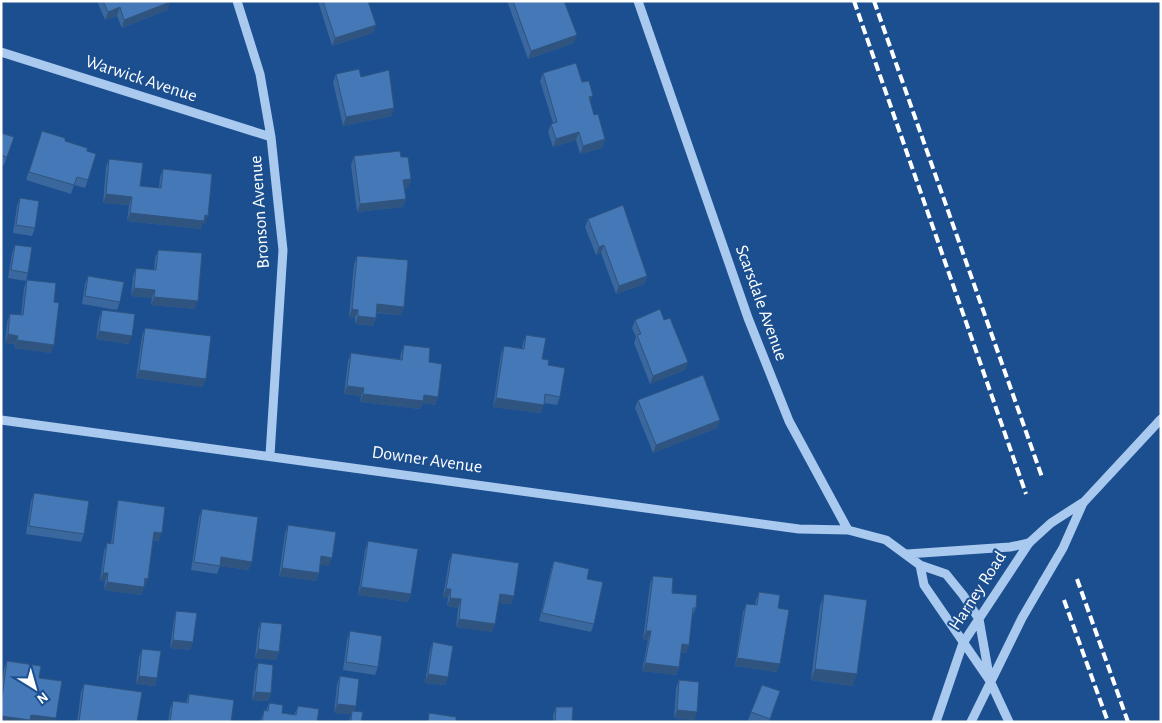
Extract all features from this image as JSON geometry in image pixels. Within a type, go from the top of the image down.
[{"type":"street","name":"Bronson Avenue","points":[[237,1],[260,74],[271,137],[283,250],[270,455]]},
{"type":"street","name":"Scarsdale Avenue","points":[[638,1],[751,326],[789,421],[848,530]]},
{"type":"street","name":"Warwick Avenue","points":[[1,52],[271,137]]},
{"type":"street","name":"Harney Road","points":[[936,722],[963,644],[1029,543],[1051,523],[1083,503],[1161,419]]},
{"type":"street","name":"Downer Avenue","points":[[1,420],[799,528],[848,530]]},
{"type":"street","name":"Harney Road","points":[[971,722],[990,681],[1063,548],[1083,503]]},
{"type":"street","points":[[848,530],[886,540],[920,565],[946,574],[963,595],[978,619],[990,681]]},
{"type":"street","points":[[907,554],[1010,547],[1029,543]]},
{"type":"street","points":[[920,565],[924,585],[990,681],[1009,722]]},
{"type":"building","points":[[103,1],[170,2],[124,20],[120,7],[108,12]]},
{"type":"building","points":[[323,1],[368,1],[376,25],[335,38]]},
{"type":"building","points":[[513,1],[564,1],[577,35],[531,51]]},
{"type":"building","points":[[576,63],[582,82],[589,81],[593,96],[589,97],[594,115],[598,114],[605,139],[583,146],[579,132],[556,139],[551,124],[557,122],[543,73]]},
{"type":"building","points":[[359,69],[361,77],[389,70],[394,108],[346,117],[336,74]]},
{"type":"building","points":[[42,131],[65,138],[65,141],[87,148],[87,151],[96,154],[88,180],[77,177],[74,185],[29,172]]},
{"type":"building","points":[[1,133],[14,137],[7,157],[1,155]]},
{"type":"building","points":[[400,151],[401,157],[408,157],[411,179],[403,180],[406,199],[360,204],[354,156]]},
{"type":"building","points":[[109,159],[143,163],[140,186],[161,188],[163,169],[212,174],[208,216],[205,215],[204,221],[130,213],[132,197],[106,194]]},
{"type":"building","points":[[20,198],[39,201],[35,228],[16,225]]},
{"type":"building","points":[[623,205],[647,276],[619,286],[604,245],[599,247],[588,219]]},
{"type":"building","points":[[15,245],[32,247],[28,273],[11,270]]},
{"type":"building","points":[[158,250],[202,253],[198,301],[154,297],[155,290],[134,288],[136,268],[156,270]]},
{"type":"building","points":[[357,256],[408,260],[404,307],[377,304],[376,318],[358,316],[358,310],[352,309]]},
{"type":"building","points":[[88,276],[124,282],[120,302],[85,296]]},
{"type":"building","points":[[27,280],[56,283],[54,302],[59,303],[54,345],[17,340],[18,336],[8,334],[10,314],[23,315]]},
{"type":"building","points":[[660,309],[664,320],[670,318],[688,362],[653,376],[637,335],[641,334],[635,320]]},
{"type":"building","points":[[102,310],[135,314],[132,336],[99,331]]},
{"type":"building","points":[[145,328],[211,336],[206,379],[139,370]]},
{"type":"building","points":[[526,335],[546,338],[542,359],[549,360],[548,365],[565,368],[560,397],[545,394],[544,405],[496,398],[504,346],[524,349]]},
{"type":"building","points":[[404,345],[430,348],[429,362],[442,364],[438,397],[424,395],[423,401],[363,394],[364,388],[347,386],[351,353],[402,360]]},
{"type":"building","points":[[703,375],[720,420],[656,445],[638,400]]},
{"type":"building","points":[[34,493],[89,501],[84,534],[29,526]]},
{"type":"building","points":[[118,500],[165,507],[162,533],[154,532],[148,579],[145,578],[144,587],[107,582],[108,573],[103,573],[107,543],[113,544]]},
{"type":"building","points":[[202,509],[258,517],[252,562],[221,557],[220,566],[194,562]]},
{"type":"building","points":[[288,525],[336,532],[332,558],[321,556],[319,573],[282,568]]},
{"type":"building","points":[[368,541],[418,549],[411,594],[361,587]]},
{"type":"building","points":[[452,553],[519,563],[514,596],[500,594],[495,624],[459,619],[461,599],[450,598],[451,589],[446,589]]},
{"type":"building","points":[[554,561],[589,569],[587,579],[603,582],[594,624],[542,613]]},
{"type":"building","points":[[653,576],[673,578],[672,593],[697,595],[696,608],[693,608],[689,645],[682,644],[679,667],[645,663],[651,631],[646,631]]},
{"type":"building","points":[[759,592],[780,595],[778,608],[789,610],[780,664],[737,658],[746,604],[757,605]]},
{"type":"building","points":[[824,594],[867,600],[857,674],[815,669]]},
{"type":"building","points":[[176,611],[197,613],[193,642],[173,640]]},
{"type":"building","points":[[261,622],[282,624],[279,652],[258,649]]},
{"type":"building","points":[[350,631],[382,636],[378,667],[346,662]]},
{"type":"building","points":[[433,642],[453,646],[448,677],[428,674]]},
{"type":"building","points":[[142,649],[161,651],[157,678],[139,676]]},
{"type":"building","points":[[7,661],[41,666],[39,678],[62,681],[56,718],[31,715],[30,720],[1,716]]},
{"type":"building","points":[[258,663],[273,665],[271,693],[255,692]]},
{"type":"building","points":[[340,676],[359,679],[356,706],[337,704]]},
{"type":"building","points":[[679,680],[699,682],[697,712],[677,710]]},
{"type":"building","points":[[84,684],[142,692],[137,722],[79,722]]},
{"type":"building","points":[[762,685],[780,691],[770,719],[751,712]]},
{"type":"building","points":[[189,694],[234,700],[231,722],[170,722],[173,701],[188,703]]},
{"type":"building","points":[[269,703],[283,705],[282,713],[296,715],[298,706],[319,709],[317,722],[262,722],[264,710],[268,711]]},
{"type":"building","points":[[556,707],[573,707],[572,722],[555,722]]},
{"type":"building","points":[[352,711],[363,712],[361,722],[351,722]]},
{"type":"building","points":[[429,713],[456,717],[456,722],[428,722]]},
{"type":"railway","points":[[854,1],[1026,494]]},
{"type":"railway","points":[[874,1],[1042,477]]},
{"type":"railway","points":[[1077,579],[1128,722]]},
{"type":"railway","points":[[1064,600],[1108,722]]}]
